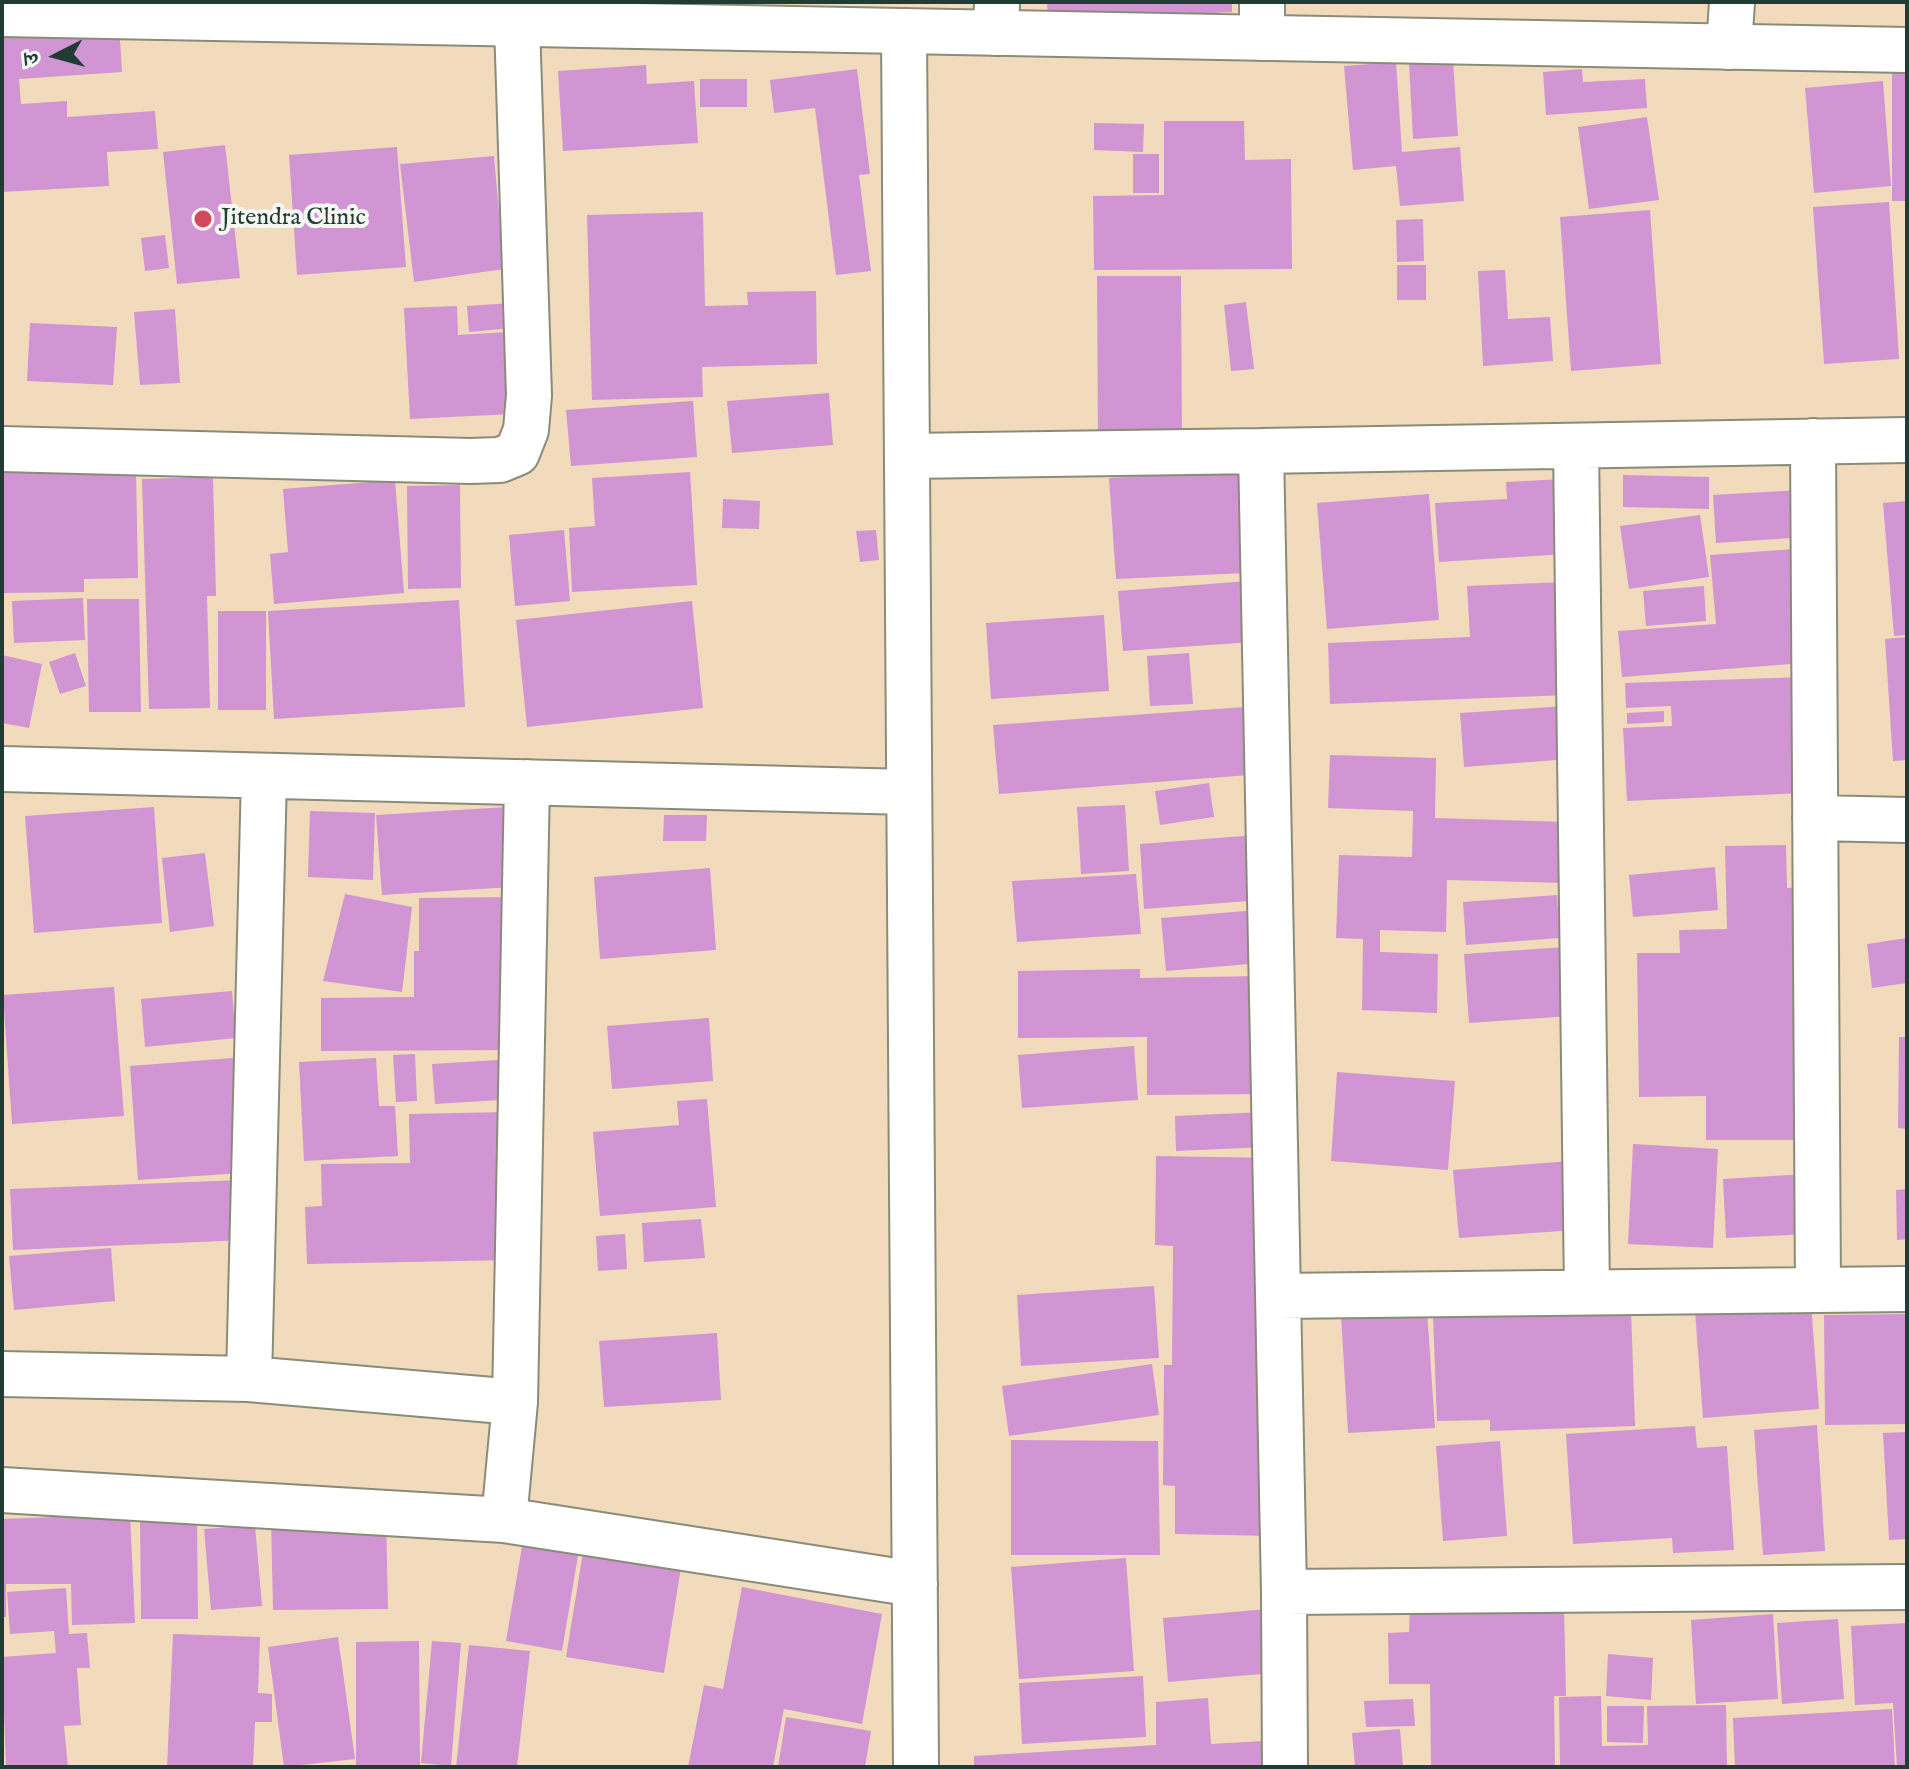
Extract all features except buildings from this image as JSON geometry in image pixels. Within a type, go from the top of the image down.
[{"type":"street","points":[[1729,47],[1732,2]]},
{"type":"street","points":[[2,14],[68,8],[496,16],[715,14],[904,31],[997,17],[1262,20],[1729,47],[1907,50]]},
{"type":"street","points":[[2,449],[470,461],[500,460],[517,453],[526,430],[529,395],[496,16]]},
{"type":"street","points":[[904,31],[916,1767]]},
{"type":"street","points":[[907,456],[1907,440]]},
{"type":"street","points":[[1813,441],[1818,1290]]},
{"type":"street","points":[[1576,446],[1587,1292]]},
{"type":"street","points":[[1261,451],[1285,1767]]},
{"type":"street","points":[[2,769],[909,792]]},
{"type":"street","points":[[249,1379],[264,776]]},
{"type":"street","points":[[504,1520],[515,1402],[527,782]]},
{"type":"street","points":[[1815,818],[1907,820]]},
{"type":"street","points":[[1278,1296],[1907,1289]]},
{"type":"street","points":[[2,1374],[249,1379],[515,1402]]},
{"type":"street","points":[[2,1490],[504,1520],[915,1584]]},
{"type":"street","points":[[1284,1592],[1907,1587]]},
{"type":"place","name":"Jitendra Clinic","points":[[203,219]]}]
